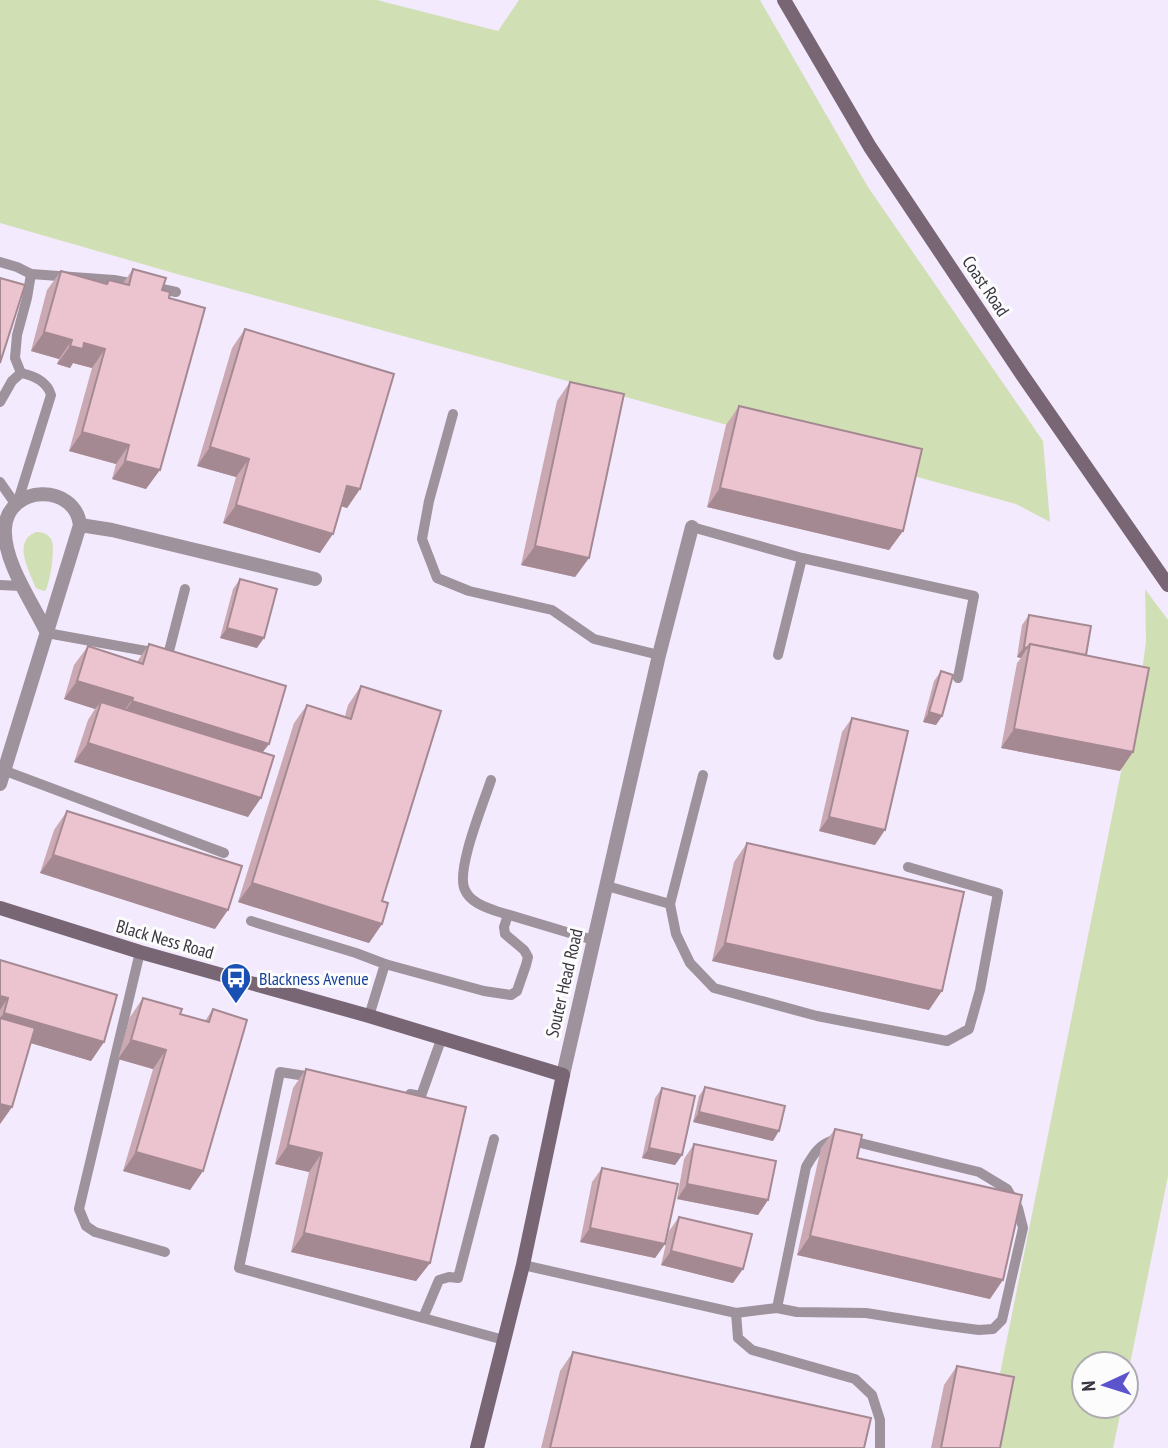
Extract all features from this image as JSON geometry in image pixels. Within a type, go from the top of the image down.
[{"type":"street","name":"Coast Road","points":[[784,0],[870,147],[1023,376],[1168,585]]},
{"type":"street","points":[[1,774],[47,633],[80,525],[79,515],[73,506],[52,495],[40,494],[28,496],[10,510],[5,528],[10,555],[21,586],[47,633]]},
{"type":"street","points":[[80,525],[112,530],[314,579]]},
{"type":"street","name":"Souter Head Road","points":[[477,1448],[523,1265],[593,940],[659,655],[692,527]]},
{"type":"street","name":"Black Ness Road","points":[[0,908],[140,952],[442,1037],[563,1075]]},
{"type":"lane","points":[[0,262],[31,274],[114,280],[176,292]]},
{"type":"lane","points":[[21,373],[15,358],[17,335],[31,274]]},
{"type":"lane","points":[[0,402],[12,381],[21,373]]},
{"type":"lane","points":[[16,505],[51,395],[50,388],[45,383],[21,373]]},
{"type":"lane","points":[[453,414],[429,501],[422,539],[437,578],[470,591],[552,611],[594,639],[659,655]]},
{"type":"lane","points":[[0,482],[16,505]]},
{"type":"lane","points":[[692,527],[802,558],[974,596],[958,678]]},
{"type":"lane","points":[[778,655],[802,558]]},
{"type":"lane","points":[[0,585],[21,586]]},
{"type":"lane","points":[[47,633],[168,655],[185,589]]},
{"type":"lane","points":[[1,774],[224,853]]},
{"type":"lane","points":[[703,775],[670,904],[676,934],[690,963],[714,988],[817,1016],[947,1041],[969,1029],[980,990],[998,893],[908,867]]},
{"type":"lane","points":[[491,780],[467,853],[463,886],[466,893],[483,906],[593,940]]},
{"type":"lane","points":[[607,886],[670,904]]},
{"type":"lane","points":[[251,921],[385,964],[484,991],[511,995],[517,991],[528,957],[524,950],[505,934],[508,915]]},
{"type":"lane","points":[[140,952],[79,1209],[86,1226],[95,1231],[165,1252]]},
{"type":"lane","points":[[369,1016],[385,964]]},
{"type":"lane","points":[[396,1092],[421,1096],[442,1037]]},
{"type":"lane","points":[[318,1079],[280,1072],[239,1268],[504,1340]]},
{"type":"lane","points":[[523,1265],[736,1313],[777,1308],[866,1313],[979,1330],[993,1329],[1002,1320],[1023,1228],[1017,1208],[1007,1189],[979,1172],[841,1138],[826,1142],[814,1153],[806,1167],[777,1308]]},
{"type":"lane","points":[[423,1318],[439,1280],[458,1278],[494,1139]]},
{"type":"lane","points":[[736,1313],[738,1338],[752,1350],[855,1379],[872,1395],[880,1420],[880,1448]]},
{"type":"green space","points":[[0,0],[377,0],[498,31],[519,0],[760,0],[868,187],[1043,441],[1050,522],[1016,504],[0,223]]},
{"type":"green space","points":[[36,532],[46,534],[52,543],[51,572],[44,591],[36,588],[24,557],[25,542]]},
{"type":"green space","points":[[1145,589],[1168,620],[1168,1176],[1133,1350],[1070,1350],[1070,1420],[1119,1420],[1113,1448],[985,1448],[1140,687],[1146,641]]},
{"type":"building","points":[[133,269],[166,278],[162,290],[170,292],[169,298],[205,308],[160,470],[125,461],[129,445],[82,432],[105,349],[84,343],[83,349],[70,346],[72,340],[44,332],[61,271],[107,284],[109,280],[129,285]]},
{"type":"building","points":[[0,278],[25,285],[0,363]]},
{"type":"building","points":[[245,329],[394,374],[360,489],[347,486],[333,534],[236,505],[249,459],[210,447]]},
{"type":"building","points":[[570,382],[624,394],[589,558],[535,546]]},
{"type":"building","points":[[739,406],[922,449],[903,531],[720,488]]},
{"type":"building","points":[[240,579],[277,589],[264,638],[227,628]]},
{"type":"building","points":[[1029,615],[1091,626],[1086,655],[1030,644],[1027,648],[1024,647]]},
{"type":"building","points":[[149,644],[286,686],[269,744],[77,681],[88,646],[143,664]]},
{"type":"building","points":[[1030,644],[1149,668],[1133,752],[1014,729]]},
{"type":"building","points":[[941,671],[953,675],[942,716],[929,712]]},
{"type":"building","points":[[361,686],[441,711],[382,901],[388,903],[382,924],[252,883],[307,705],[351,719]]},
{"type":"building","points":[[101,702],[274,756],[261,798],[88,743]]},
{"type":"building","points":[[852,718],[908,731],[885,830],[829,817]]},
{"type":"building","points":[[67,811],[242,866],[228,910],[53,855]]},
{"type":"building","points":[[747,843],[964,892],[942,991],[725,943]]},
{"type":"building","points":[[0,960],[117,995],[104,1042],[4,1013],[8,998],[0,996]]},
{"type":"building","points":[[143,998],[182,1009],[180,1014],[209,1022],[213,1009],[247,1020],[203,1171],[136,1152],[166,1050],[131,1040]]},
{"type":"building","points":[[0,1018],[35,1028],[12,1107],[0,1104]]},
{"type":"building","points":[[306,1069],[466,1107],[430,1263],[304,1233],[322,1153],[288,1145]]},
{"type":"building","points":[[705,1087],[785,1106],[779,1131],[699,1112]]},
{"type":"building","points":[[662,1088],[695,1096],[682,1155],[649,1148]]},
{"type":"building","points":[[835,1129],[862,1135],[857,1158],[1022,1195],[1003,1280],[810,1236]]},
{"type":"building","points":[[694,1144],[776,1161],[768,1200],[687,1184]]},
{"type":"building","points":[[602,1168],[678,1184],[665,1244],[590,1228]]},
{"type":"building","points":[[679,1217],[752,1234],[743,1269],[671,1251]]},
{"type":"building","points":[[573,1352],[871,1418],[864,1448],[550,1448]]},
{"type":"building","points":[[957,1366],[1014,1377],[1000,1448],[941,1448]]},
{"type":"place","name":"Blackness Avenue","points":[[236,1005]]}]
